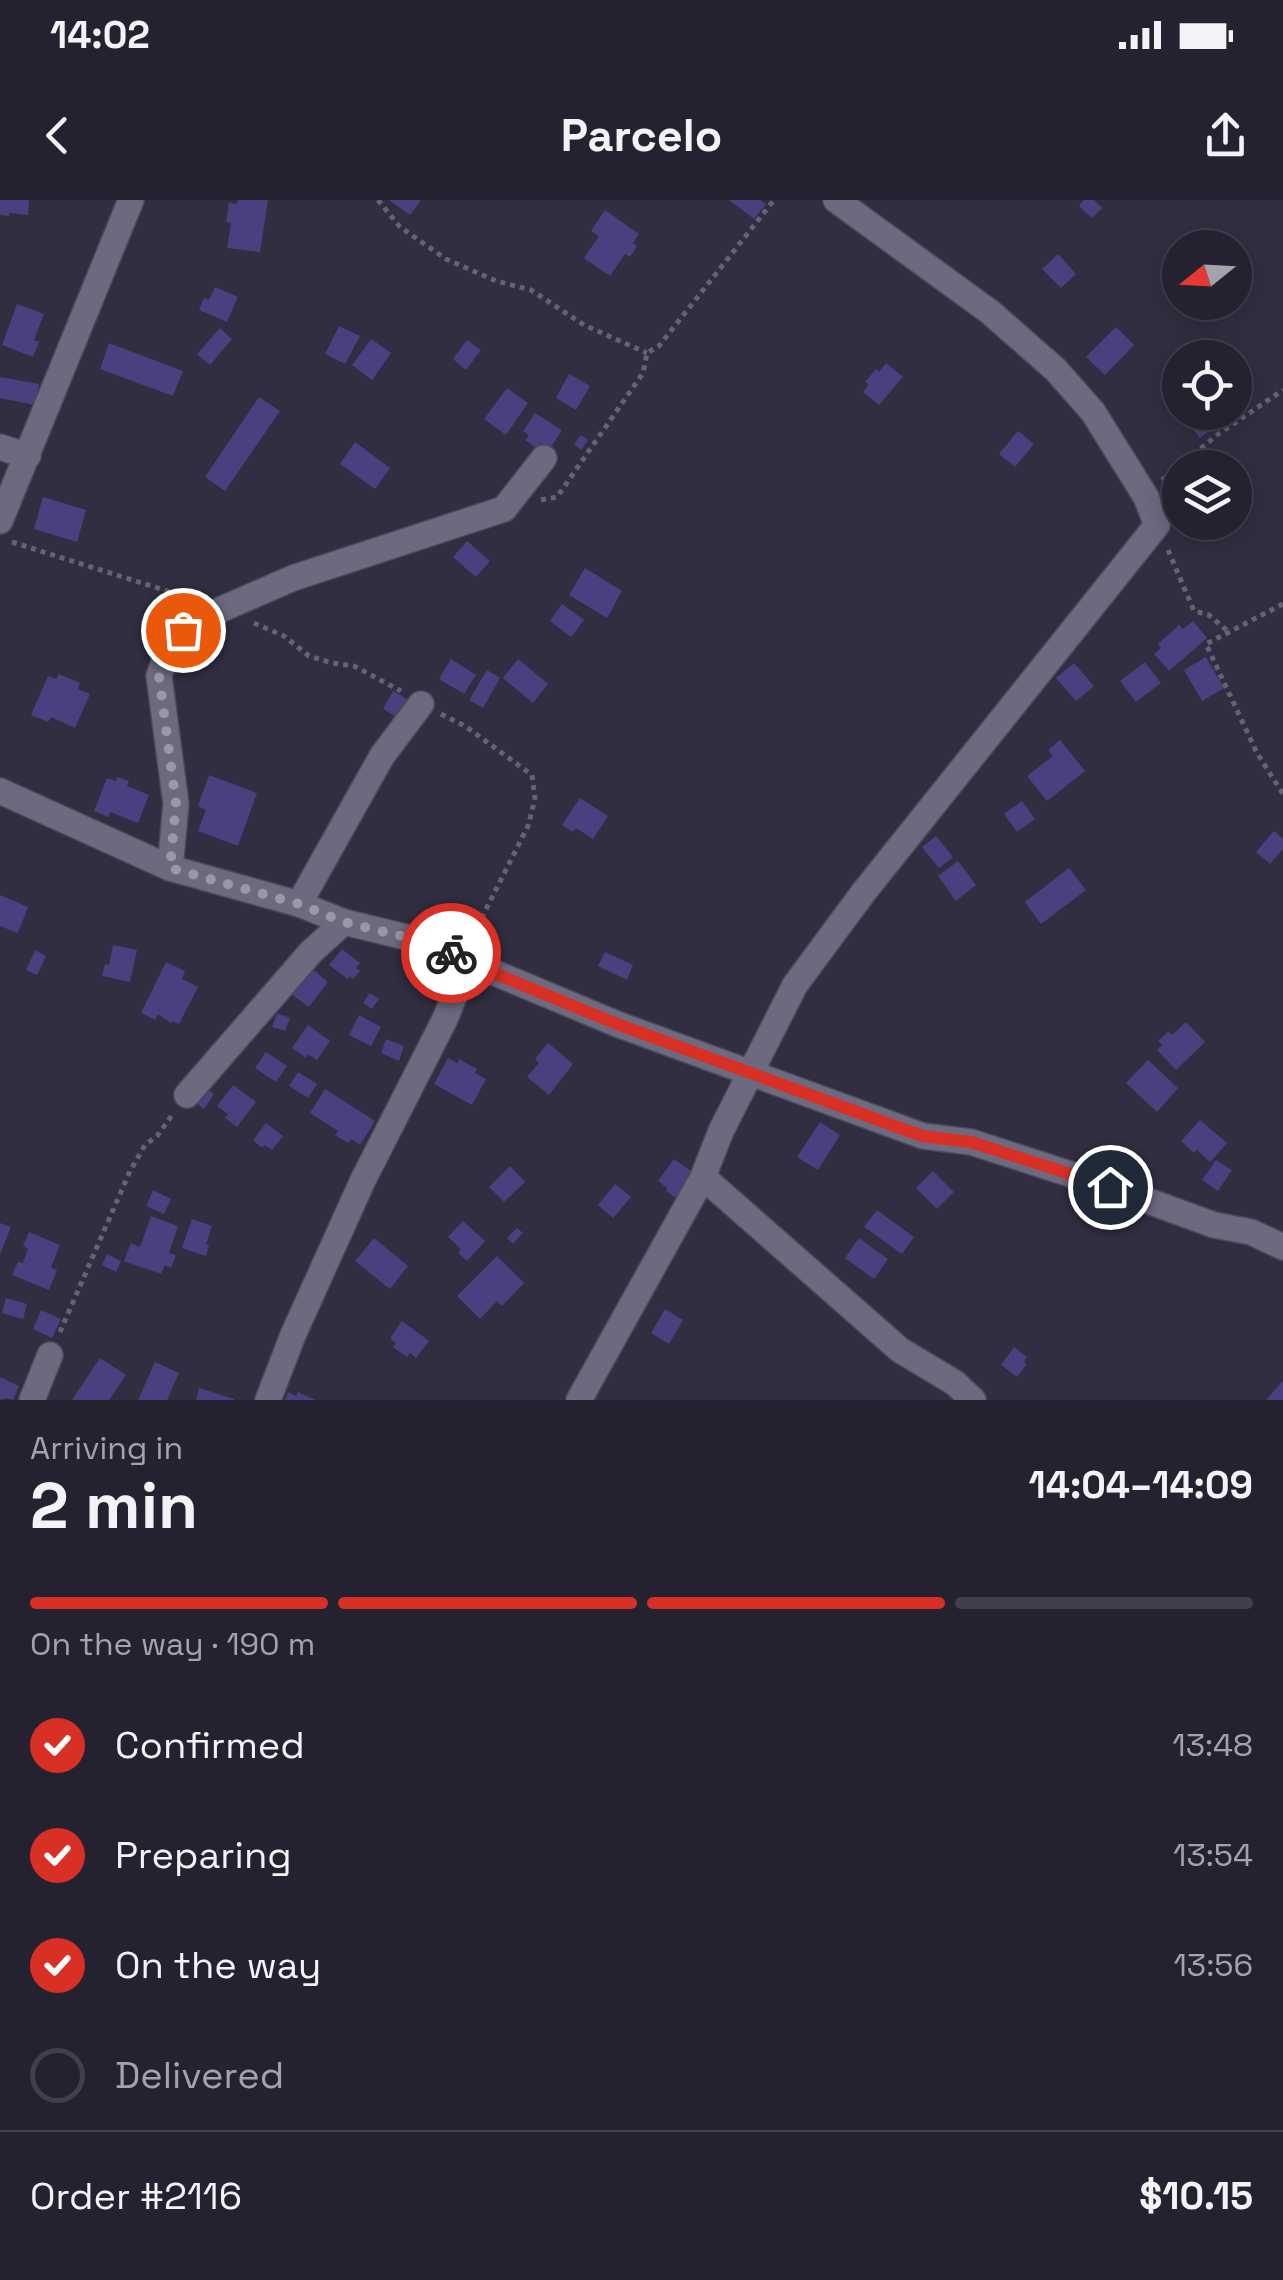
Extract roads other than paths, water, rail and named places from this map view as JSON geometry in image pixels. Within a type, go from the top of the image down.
[{"type":"street","points":[[0,521],[131,200]]},
{"type":"street","points":[[579,1400],[703,1177],[721,1131],[795,985],[863,893],[1157,525],[1146,496],[1093,412],[1056,370],[990,312],[836,200]]},
{"type":"street","points":[[0,447],[28,456]]},
{"type":"street","points":[[170,868],[176,804],[159,676],[167,653],[183,630],[293,578],[504,509],[544,458]]},
{"type":"street","points":[[299,904],[382,756],[420,704]]},
{"type":"street","points":[[0,791],[170,868],[299,904],[344,922],[414,939],[617,1024],[922,1136],[971,1142],[1214,1225],[1251,1232],[1283,1247]]},
{"type":"street","points":[[187,1095],[310,952],[344,922]]},
{"type":"street","points":[[268,1400],[363,1180],[445,1019],[458,986],[463,958]]},
{"type":"street","points":[[703,1177],[900,1350],[954,1383],[973,1400]]},
{"type":"street","points":[[32,1400],[50,1355]]}]
